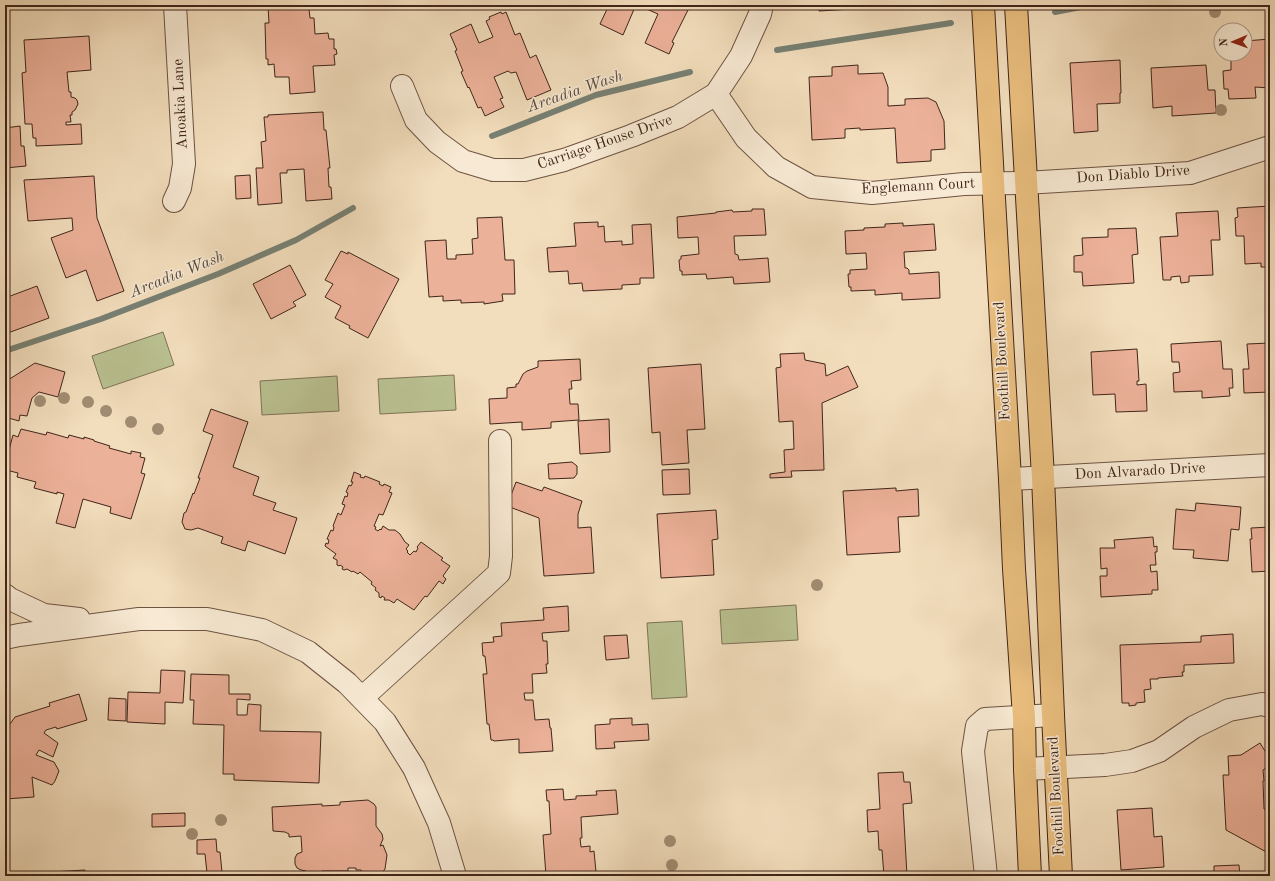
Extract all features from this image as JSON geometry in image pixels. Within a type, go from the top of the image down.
[{"type":"main road","name":"Foothill Boulevard","points":[[983,5],[1014,569],[1024,717],[1030,876]]},
{"type":"main road","name":"Foothill Boulevard","points":[[1016,5],[1043,477],[1061,876]]},
{"type":"street","name":"Anoakia Lane","points":[[174,201],[180,188],[184,164],[175,5]]},
{"type":"street","name":"Carriage House Drive","points":[[402,86],[416,120],[437,142],[463,161],[493,170],[524,170],[564,160],[631,136],[678,117],[716,94],[741,56],[760,14],[762,5]]},
{"type":"street","name":"Englemann Court","points":[[716,94],[746,138],[776,167],[812,187],[872,193],[964,184],[993,184]]},
{"type":"street","name":"Don Diablo Drive","points":[[993,184],[1190,173],[1270,147]]},
{"type":"street","points":[[362,698],[499,573],[501,556],[500,441]]},
{"type":"street","name":"Don Alvarado Drive","points":[[1010,479],[1270,466]]},
{"type":"street","points":[[5,595],[10,599],[44,615],[85,620],[208,619],[262,630],[308,652],[347,683],[385,722],[414,768],[439,823],[455,876]]},
{"type":"street","points":[[5,638],[139,619]]},
{"type":"street","points":[[1025,769],[1105,765],[1132,761],[1159,751],[1194,727],[1229,710],[1262,704],[1270,706]]},
{"type":"street","name":"Foothill Boulevard","points":[[986,876],[973,752],[976,726],[985,719],[1053,715]]},
{"type":"green space","points":[[163,332],[174,365],[103,389],[92,356]]},
{"type":"green space","points":[[454,375],[456,410],[380,414],[378,379]]},
{"type":"green space","points":[[337,376],[339,411],[262,415],[260,381]]},
{"type":"green space","points":[[796,605],[798,640],[722,644],[720,610]]},
{"type":"green space","points":[[682,621],[687,697],[652,699],[647,623]]},
{"type":"building","points":[[327,5],[327,8],[309,9],[310,18],[314,18],[315,34],[328,33],[329,39],[334,39],[334,49],[336,49],[337,54],[334,55],[335,65],[313,66],[315,92],[290,94],[289,77],[275,77],[274,64],[268,65],[268,59],[266,59],[265,23],[269,23],[268,6]]},
{"type":"building","points":[[609,5],[688,5],[686,9],[688,10],[672,42],[674,43],[669,54],[645,43],[658,14],[642,7],[640,10],[635,7],[623,35],[600,24]]},
{"type":"building","points":[[819,5],[885,5],[886,7],[819,11]]},
{"type":"building","points":[[501,12],[502,14],[506,12],[515,35],[520,33],[530,58],[536,55],[551,90],[527,100],[516,72],[511,73],[508,71],[494,77],[503,98],[500,99],[504,107],[485,116],[481,107],[478,108],[461,72],[463,71],[455,51],[457,50],[450,34],[471,24],[479,43],[493,37],[486,21],[490,19],[489,17]]},
{"type":"building","points":[[89,36],[91,70],[67,72],[69,92],[71,92],[71,97],[77,100],[78,104],[72,112],[72,115],[70,115],[71,122],[66,122],[66,125],[81,124],[82,144],[36,146],[36,138],[33,138],[32,124],[25,124],[22,73],[26,72],[24,40]]},
{"type":"building","points":[[1270,39],[1270,88],[1255,87],[1256,98],[1229,99],[1228,89],[1224,89],[1223,71],[1231,70],[1231,62],[1253,62],[1253,40]]},
{"type":"building","points":[[1120,60],[1120,103],[1097,104],[1098,131],[1074,133],[1070,63]]},
{"type":"building","points":[[858,65],[858,74],[883,73],[888,87],[888,106],[905,105],[905,99],[928,98],[936,102],[944,121],[945,149],[931,150],[931,161],[897,163],[895,128],[860,130],[860,128],[845,129],[845,138],[812,140],[809,77],[832,76],[832,67]]},
{"type":"building","points":[[1206,65],[1208,90],[1215,90],[1216,113],[1172,116],[1172,106],[1153,108],[1151,68]]},
{"type":"building","points":[[323,112],[324,130],[326,130],[330,168],[328,168],[329,187],[331,187],[332,199],[306,201],[304,169],[287,170],[287,173],[280,173],[282,203],[258,205],[256,168],[263,168],[261,142],[266,141],[264,117],[268,117],[268,115]]},
{"type":"building","points":[[20,126],[21,146],[24,146],[26,166],[5,168],[5,128]]},
{"type":"building","points":[[250,175],[251,198],[236,199],[235,176]]},
{"type":"building","points":[[94,176],[97,218],[124,291],[97,301],[86,270],[66,278],[51,238],[73,230],[72,218],[28,221],[24,180]]},
{"type":"building","points":[[1270,206],[1270,267],[1261,267],[1261,263],[1245,264],[1244,236],[1236,236],[1235,218],[1238,217],[1237,208]]},
{"type":"building","points":[[752,209],[764,209],[766,235],[734,236],[735,254],[738,255],[739,260],[768,258],[770,282],[734,284],[733,277],[707,279],[706,274],[682,275],[679,260],[681,259],[681,256],[699,254],[698,237],[678,238],[677,217],[732,210],[733,212],[752,211]]},
{"type":"building","points":[[1218,211],[1220,240],[1211,240],[1213,275],[1189,276],[1189,282],[1181,283],[1180,276],[1171,277],[1171,280],[1163,280],[1160,237],[1178,236],[1176,213]]},
{"type":"building","points":[[502,217],[505,260],[514,260],[515,294],[502,294],[503,301],[484,304],[484,302],[461,303],[461,300],[443,301],[443,296],[429,297],[425,241],[446,240],[447,259],[456,259],[456,255],[473,254],[472,239],[478,238],[477,218]]},
{"type":"building","points":[[598,222],[598,227],[604,226],[605,242],[622,241],[622,245],[633,244],[632,225],[651,224],[654,278],[640,278],[640,284],[622,285],[622,289],[583,291],[582,283],[569,284],[568,271],[549,272],[547,248],[576,246],[574,223]]},
{"type":"building","points":[[903,223],[903,226],[934,224],[936,250],[904,252],[905,268],[909,270],[909,274],[939,272],[940,298],[902,300],[902,293],[875,295],[875,290],[851,291],[851,287],[849,287],[848,274],[850,274],[850,270],[867,269],[866,253],[846,254],[845,231],[864,230],[864,228],[885,227],[885,224]]},
{"type":"building","points":[[1136,228],[1138,254],[1132,255],[1134,283],[1083,286],[1082,272],[1074,272],[1074,256],[1083,255],[1082,238],[1108,237],[1108,229]]},
{"type":"building","points":[[341,251],[348,254],[348,252],[399,279],[368,338],[349,328],[350,326],[335,318],[341,306],[325,297],[333,284],[325,280]]},
{"type":"building","points":[[290,265],[306,295],[293,302],[296,306],[271,319],[253,284]]},
{"type":"building","points":[[37,286],[49,318],[5,334],[5,298]]},
{"type":"building","points":[[1221,341],[1223,369],[1232,369],[1233,388],[1229,388],[1230,396],[1202,398],[1202,391],[1174,392],[1173,373],[1180,372],[1179,362],[1172,362],[1171,344]]},
{"type":"building","points":[[1270,343],[1270,392],[1244,393],[1243,369],[1249,369],[1247,344]]},
{"type":"building","points":[[1137,349],[1139,381],[1137,381],[1137,385],[1146,384],[1147,411],[1116,412],[1115,394],[1093,395],[1091,352]]},
{"type":"building","points":[[804,353],[805,360],[825,364],[826,376],[848,366],[858,387],[822,403],[824,470],[791,471],[792,477],[770,478],[770,474],[785,472],[784,450],[794,449],[793,421],[779,422],[776,368],[781,367],[780,354]]},
{"type":"building","points":[[580,359],[581,380],[571,381],[572,389],[569,389],[570,404],[578,404],[579,420],[551,422],[551,428],[522,430],[522,422],[490,424],[489,399],[507,398],[507,388],[516,387],[516,384],[518,384],[523,374],[538,367],[538,361]]},
{"type":"building","points":[[35,363],[65,372],[58,397],[39,392],[32,398],[27,416],[20,415],[19,421],[5,417],[5,392],[8,380]]},
{"type":"building","points":[[701,364],[705,429],[687,430],[689,463],[662,465],[660,432],[652,433],[648,368]]},
{"type":"building","points":[[211,409],[248,422],[233,467],[259,477],[253,495],[276,503],[273,510],[297,518],[285,554],[248,541],[245,551],[221,543],[223,537],[198,528],[191,530],[185,529],[182,522],[184,513],[186,512],[200,478],[198,478],[213,435],[203,431]]},
{"type":"building","points":[[609,419],[610,452],[580,454],[578,421]]},
{"type":"building","points":[[21,429],[46,435],[47,432],[68,438],[69,435],[84,439],[84,437],[110,446],[109,448],[131,454],[131,451],[141,453],[140,457],[145,458],[141,473],[145,474],[131,519],[110,513],[111,507],[83,499],[75,528],[56,523],[64,494],[57,492],[57,494],[34,488],[36,482],[17,477],[18,473],[6,470],[9,458],[7,457],[13,435],[18,437]]},
{"type":"building","points":[[572,462],[577,466],[577,474],[574,478],[549,479],[548,464]]},
{"type":"building","points":[[689,469],[690,494],[663,495],[662,470]]},
{"type":"building","points":[[354,472],[361,475],[360,477],[364,478],[365,476],[380,482],[379,484],[383,486],[384,484],[391,487],[389,492],[392,493],[383,515],[379,514],[374,526],[376,527],[375,529],[378,531],[380,529],[381,530],[383,526],[389,530],[395,530],[409,545],[406,549],[410,555],[414,551],[416,552],[417,547],[421,542],[443,558],[441,560],[450,566],[443,576],[446,579],[443,584],[439,581],[427,597],[425,596],[414,610],[397,599],[394,603],[389,600],[384,600],[385,598],[382,596],[381,598],[379,597],[379,593],[375,590],[376,588],[371,584],[372,582],[360,572],[358,574],[347,569],[342,569],[343,567],[337,565],[337,560],[333,558],[336,554],[325,546],[326,543],[328,544],[329,540],[327,539],[331,530],[333,531],[333,526],[338,513],[341,515],[345,505],[342,504],[345,496],[347,497],[348,493],[346,492],[349,485],[351,486],[353,482],[351,482]]},
{"type":"building","points":[[516,482],[542,491],[544,487],[582,501],[578,514],[578,528],[591,527],[594,573],[544,576],[539,518],[507,506]]},
{"type":"building","points":[[896,488],[896,491],[918,489],[919,516],[898,517],[900,552],[847,555],[843,491]]},
{"type":"building","points":[[1196,503],[1241,507],[1239,530],[1231,529],[1228,561],[1193,558],[1194,550],[1173,549],[1176,509],[1195,511]]},
{"type":"building","points":[[716,510],[718,539],[712,540],[714,575],[661,578],[657,514]]},
{"type":"building","points":[[1270,527],[1270,571],[1252,572],[1250,539],[1252,539],[1251,528]]},
{"type":"building","points":[[1153,537],[1154,547],[1157,546],[1157,552],[1155,552],[1156,565],[1150,565],[1151,572],[1157,571],[1158,590],[1152,590],[1152,594],[1101,597],[1100,576],[1107,576],[1107,568],[1101,569],[1100,548],[1115,548],[1114,540]]},
{"type":"building","points":[[568,606],[569,631],[542,633],[543,641],[547,641],[547,673],[532,674],[533,693],[524,693],[525,700],[533,700],[535,720],[549,719],[553,751],[519,753],[519,739],[491,740],[489,724],[487,724],[483,674],[487,674],[482,643],[494,642],[493,637],[502,636],[501,623],[544,620],[543,608]]},
{"type":"building","points":[[1233,634],[1234,663],[1184,665],[1184,672],[1182,672],[1183,676],[1150,679],[1151,689],[1144,690],[1145,702],[1136,703],[1136,705],[1129,706],[1129,703],[1122,703],[1120,645],[1201,642],[1201,636]]},
{"type":"building","points":[[627,635],[629,658],[606,660],[604,636]]},
{"type":"building","points":[[161,670],[185,671],[183,703],[165,702],[165,724],[127,722],[128,692],[160,693]]},
{"type":"building","points":[[191,674],[229,675],[229,694],[250,694],[250,700],[237,699],[237,715],[247,715],[248,704],[261,705],[260,731],[321,732],[319,783],[234,780],[234,774],[223,774],[224,725],[193,724],[194,700],[190,700]]},
{"type":"building","points":[[79,694],[87,720],[57,729],[56,727],[46,730],[44,733],[58,743],[53,757],[39,750],[36,755],[54,762],[59,771],[55,781],[52,785],[32,777],[34,797],[5,799],[5,731],[15,717],[50,706],[49,703]]},
{"type":"building","points":[[109,698],[126,699],[126,721],[108,720]]},
{"type":"building","points":[[632,718],[632,725],[648,724],[649,740],[614,742],[615,748],[596,749],[595,725],[610,724],[610,719]]},
{"type":"building","points":[[1260,743],[1270,759],[1270,767],[1269,766],[1263,770],[1263,781],[1264,809],[1270,812],[1270,854],[1226,830],[1223,775],[1229,775],[1228,756],[1241,755]]},
{"type":"building","points":[[903,772],[904,782],[910,782],[912,803],[903,804],[907,876],[884,876],[882,850],[879,850],[878,831],[868,832],[867,810],[880,809],[878,773]]},
{"type":"building","points":[[563,789],[564,800],[576,799],[576,796],[597,795],[596,791],[616,790],[618,814],[581,817],[581,847],[590,846],[590,852],[594,851],[596,872],[591,872],[591,876],[546,876],[543,835],[551,834],[549,801],[547,801],[546,790]]},
{"type":"building","points":[[368,800],[376,807],[376,826],[382,834],[383,839],[380,846],[383,845],[387,855],[385,869],[381,874],[368,874],[368,872],[356,870],[356,868],[348,868],[348,871],[322,871],[322,876],[311,876],[306,871],[297,868],[295,864],[297,854],[302,852],[301,836],[289,837],[289,834],[285,832],[273,831],[272,807],[322,804],[322,806],[340,805],[340,802]]},
{"type":"building","points":[[1152,808],[1154,837],[1162,836],[1164,867],[1121,870],[1117,810]]},
{"type":"building","points":[[185,813],[185,826],[152,827],[152,814]]},
{"type":"building","points":[[216,839],[217,852],[220,852],[222,872],[207,873],[205,854],[197,854],[197,840]]},
{"type":"building","points":[[1239,865],[1240,876],[1214,876],[1214,866]]},
{"type":"building","points":[[85,870],[85,876],[52,876],[51,872]]},
{"type":"building","points":[[47,872],[48,876],[17,876],[17,874]]},
{"type":"waterway","points":[[1055,12],[1091,5]]},
{"type":"waterway","name":"Arcadia Wash","points":[[777,50],[951,23]]},
{"type":"waterway","name":"Arcadia Wash","points":[[492,136],[596,95],[690,72]]},
{"type":"waterway","name":"Arcadia Wash","points":[[5,351],[101,319],[218,274],[296,240],[353,208]]}]
